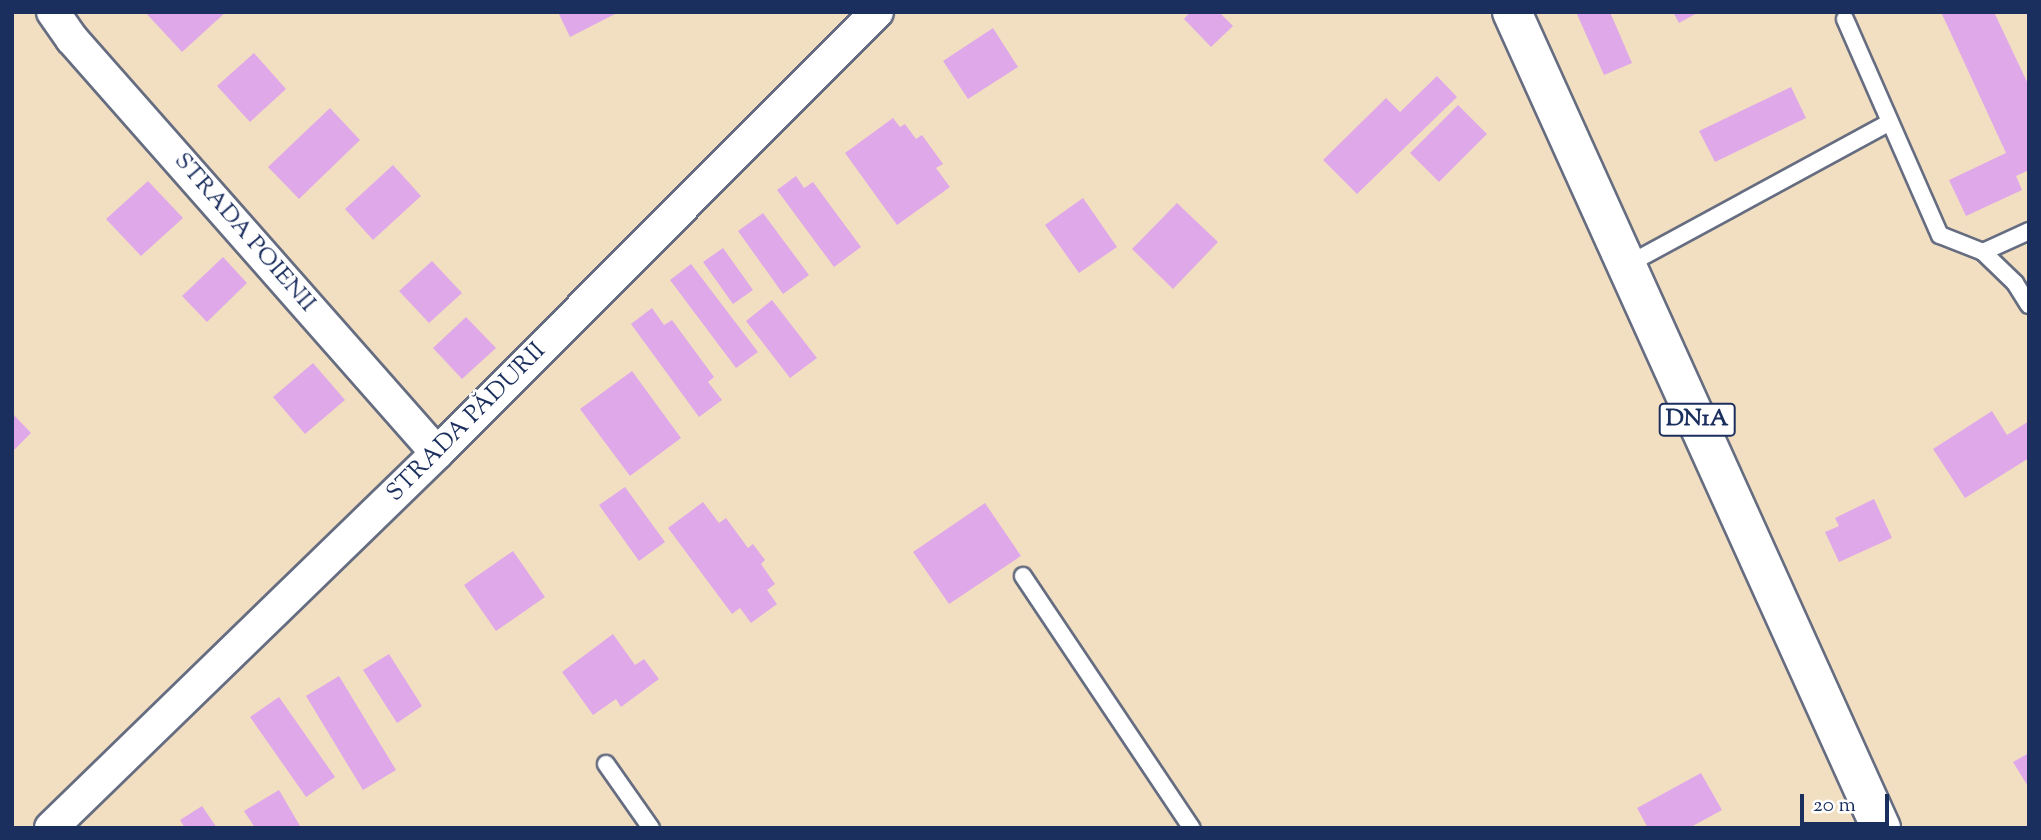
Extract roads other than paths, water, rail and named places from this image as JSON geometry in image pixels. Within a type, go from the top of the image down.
[{"type":"main road","name":"DN1A","points":[[1512,12],[1881,828]]},
{"type":"street","name":"STRADA POIENII","points":[[53,12],[72,39],[437,453]]},
{"type":"street","name":"STRADA PĂDURII","points":[[51,828],[437,453],[877,12]]},
{"type":"lane","points":[[1844,19],[1940,235],[1983,252],[2015,283],[2029,304]]},
{"type":"lane","points":[[1627,265],[1890,122]]},
{"type":"lane","points":[[1983,252],[2029,231]]},
{"type":"lane","points":[[1023,576],[1192,828]]},
{"type":"lane","points":[[606,764],[650,828]]}]
